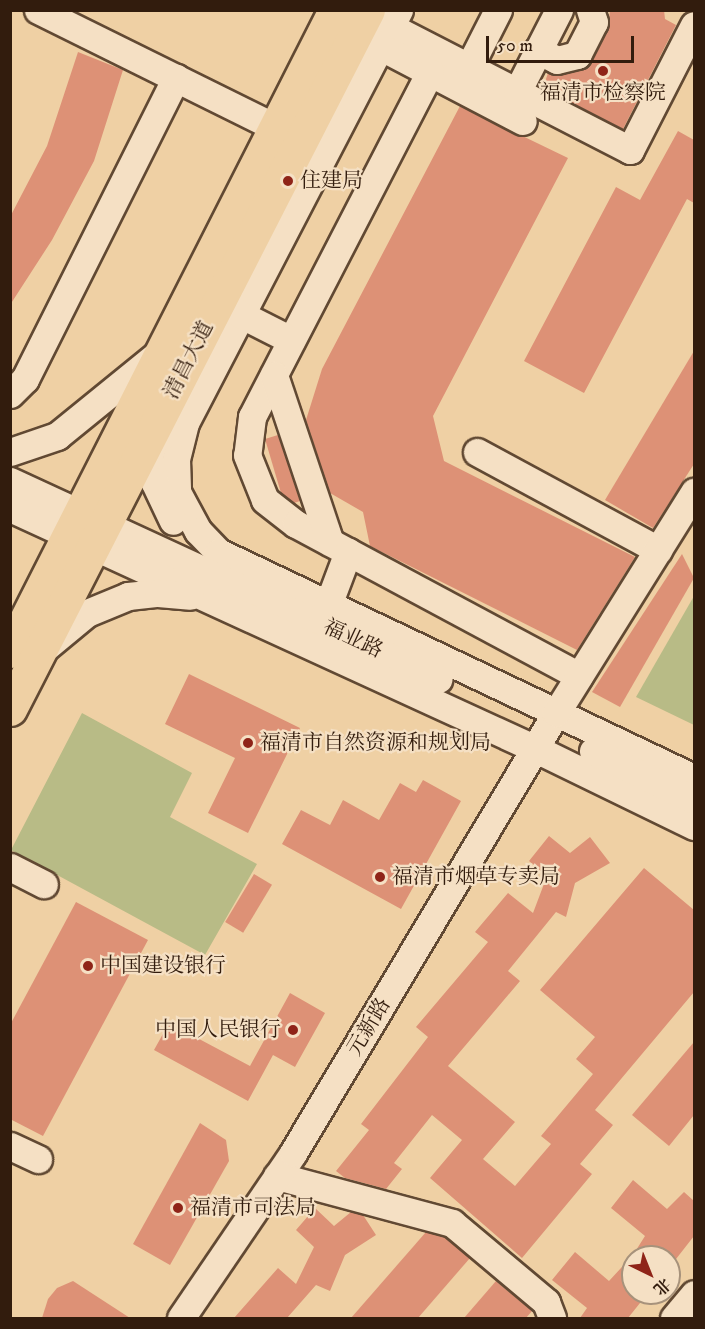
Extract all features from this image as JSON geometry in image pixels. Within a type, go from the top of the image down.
[{"type":"main road","name":"清昌大道","points":[[10,709],[24,653],[86,529],[158,354],[273,126],[373,23]]},
{"type":"main road","name":"清昌大道","points":[[86,529],[229,309],[373,23]]},
{"type":"street","points":[[38,10],[273,126]]},
{"type":"street","points":[[469,67],[498,10]]},
{"type":"street","points":[[517,92],[559,10]]},
{"type":"street","points":[[538,50],[557,60],[577,55],[594,22],[590,10]]},
{"type":"street","points":[[373,23],[469,67],[630,150],[694,25]]},
{"type":"street","points":[[373,23],[430,72],[523,121]]},
{"type":"street","points":[[430,72],[252,417],[247,455],[265,500],[296,524],[579,676]]},
{"type":"street","points":[[10,394],[25,379],[176,78]]},
{"type":"street","points":[[274,375],[339,547],[325,615],[218,552],[198,531],[177,492],[176,459],[185,423],[229,309],[291,340]]},
{"type":"street","points":[[10,452],[57,436],[158,354]]},
{"type":"street","points":[[24,653],[87,612],[128,596],[214,588],[190,549],[154,481],[149,457],[163,410]]},
{"type":"street","points":[[477,452],[658,550]]},
{"type":"street","name":"福业路","points":[[10,481],[86,529],[214,588],[546,730],[694,800]]},
{"type":"street","name":"元新路","points":[[181,1318],[278,1176],[546,730],[694,492]]},
{"type":"street","name":"福业路","points":[[10,508],[86,529]]},
{"type":"street","name":"福业路","points":[[214,588],[325,615],[546,730],[694,826]]},
{"type":"street","points":[[546,730],[694,778]]},
{"type":"street","points":[[11,869],[44,884]]},
{"type":"street","points":[[10,1146],[38,1160]]},
{"type":"street","points":[[278,1176],[452,1223],[546,1302],[552,1318]]},
{"type":"street","points":[[674,1318],[694,1294]]},
{"type":"green space","points":[[694,596],[694,725],[636,697]]},
{"type":"green space","points":[[82,713],[192,773],[170,817],[257,864],[205,955],[11,850]]},
{"type":"building","name":"福清市检察院","points":[[610,10],[664,10],[665,19],[676,25],[623,129],[549,91],[546,79],[548,73],[561,75],[587,67],[608,29]]},
{"type":"building","points":[[78,52],[123,70],[94,161],[52,240],[10,305],[10,217],[47,146]]},
{"type":"building","points":[[460,106],[568,158],[433,416],[444,461],[635,557],[577,650],[370,546],[363,512],[330,493],[306,420],[322,369]]},
{"type":"building","points":[[678,131],[694,140],[694,203],[687,199],[584,393],[524,361],[616,187],[640,200]]},
{"type":"building","points":[[694,351],[694,464],[653,528],[605,500]]},
{"type":"building","points":[[278,435],[300,501],[294,503],[281,493],[265,439]]},
{"type":"building","points":[[682,554],[694,578],[620,707],[592,692]]},
{"type":"building","name":"福清市自然资源和规划局","points":[[189,674],[300,728],[248,833],[208,813],[235,758],[165,724]]},
{"type":"building","name":"福清市烟草专卖局","points":[[423,780],[461,801],[401,909],[282,844],[301,810],[330,825],[343,800],[379,820],[400,783],[416,792]]},
{"type":"building","points":[[549,836],[570,853],[590,837],[610,863],[575,883],[566,917],[556,912],[508,971],[520,981],[448,1066],[515,1122],[483,1159],[515,1186],[551,1144],[541,1136],[593,1074],[576,1059],[595,1037],[540,990],[644,868],[694,910],[694,992],[595,1110],[613,1125],[580,1164],[592,1174],[522,1258],[430,1178],[462,1140],[432,1115],[394,1163],[402,1169],[386,1189],[345,1178],[336,1171],[369,1130],[361,1124],[428,1037],[416,1027],[488,942],[475,932],[508,893],[533,913],[547,876],[529,861]]},
{"type":"building","points":[[254,874],[272,885],[243,933],[225,922]]},
{"type":"building","points":[[76,902],[148,940],[43,1136],[10,1119],[10,1025]]},
{"type":"building","points":[[290,993],[325,1013],[295,1067],[273,1055],[248,1101],[154,1050],[169,1023],[250,1066]]},
{"type":"building","points":[[694,1042],[694,1115],[669,1146],[632,1115]]},
{"type":"building","name":"福清市司法局","points":[[200,1123],[226,1140],[229,1161],[170,1265],[133,1244]]},
{"type":"building","points":[[633,1180],[667,1209],[684,1192],[694,1201],[694,1236],[681,1253],[681,1245],[639,1245],[645,1236],[611,1208]]},
{"type":"building","points":[[315,1208],[334,1226],[351,1212],[363,1215],[376,1235],[345,1255],[330,1291],[316,1285],[287,1318],[234,1318],[278,1268],[296,1284],[314,1247],[296,1230]]},
{"type":"building","points":[[426,1232],[445,1237],[470,1258],[418,1318],[351,1318]]},
{"type":"building","points":[[575,1252],[609,1281],[621,1268],[621,1305],[638,1305],[628,1318],[580,1318],[587,1308],[552,1280]]},
{"type":"building","points":[[73,1281],[130,1318],[42,1318],[48,1299],[57,1288]]},
{"type":"building","points":[[496,1281],[532,1311],[526,1318],[464,1318]]},
{"type":"place","name":"福清市检察院","points":[[603,71]]},
{"type":"place","name":"住建局","points":[[288,181]]},
{"type":"place","name":"福清市自然资源和规划局","points":[[248,743]]},
{"type":"place","name":"福清市烟草专卖局","points":[[380,877]]},
{"type":"place","name":"中国建设银行","points":[[88,966]]},
{"type":"place","name":"中国人民银行","points":[[293,1030]]},
{"type":"place","name":"福清市司法局","points":[[178,1208]]}]
